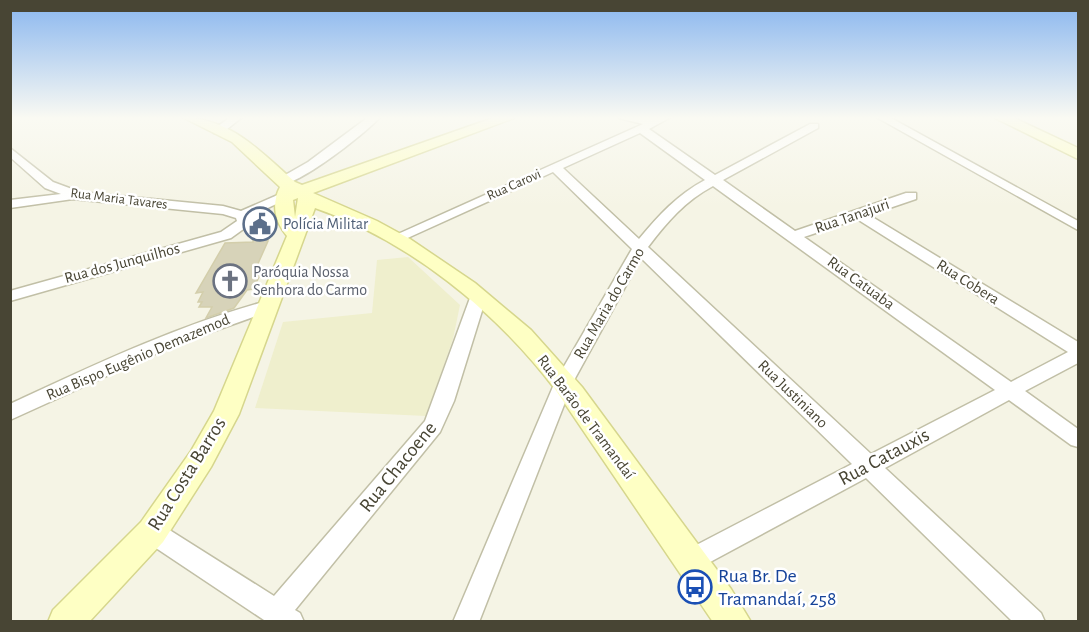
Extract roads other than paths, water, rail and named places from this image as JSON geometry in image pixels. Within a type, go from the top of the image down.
[{"type":"street","points":[[244,147],[294,202]]},
{"type":"street","points":[[294,202],[312,165],[335,147]]},
{"type":"street","points":[[294,202],[432,147]]},
{"type":"street","name":"Rua Carovi","points":[[396,237],[599,147]]},
{"type":"street","name":"Rua Catuaba","points":[[680,147],[714,179],[1078,439]]},
{"type":"street","name":"Rua Maria do Carmo","points":[[466,621],[564,382],[640,247],[669,211],[714,179],[773,147]]},
{"type":"street","points":[[936,147],[1078,226]]},
{"type":"street","points":[[1064,147],[1078,154]]},
{"type":"street","name":"Rua Maria Tavares","points":[[10,151],[49,185],[78,196],[223,210],[240,223]]},
{"type":"street","name":"Rua Justiniano","points":[[555,167],[1032,621]]},
{"type":"street","points":[[10,204],[78,196]]},
{"type":"street","name":"Rua Tanajuri","points":[[794,236],[911,196]]},
{"type":"street","name":"Rua Barão de Tramandaí","points":[[294,202],[341,211],[396,237],[478,298],[528,342],[564,382],[734,621]]},
{"type":"street","name":"Rua dos Junquilhos","points":[[10,296],[240,223],[294,202]]},
{"type":"street","name":"Rua Costa Barros","points":[[64,621],[153,532],[201,459],[226,414],[267,306],[294,202]]},
{"type":"street","name":"Rua Cobera","points":[[858,214],[1078,350]]},
{"type":"street","name":"Rua Chacoene","points":[[284,617],[433,426],[478,298]]},
{"type":"street","name":"Rua Bispo Eugênio Demazemod","points":[[10,413],[77,380],[179,336],[267,306]]},
{"type":"street","name":"Rua Catauxis","points":[[691,560],[1078,355]]},
{"type":"street","points":[[153,532],[284,617]]},
{"type":"place","name":"Polícia Militar","points":[[260,224]]},
{"type":"place","name":"Paróquia Nossa Senhora do Carmo","points":[[230,281]]},
{"type":"place","name":"Rua Br. De Tramandaí, 258","points":[[695,587]]}]
